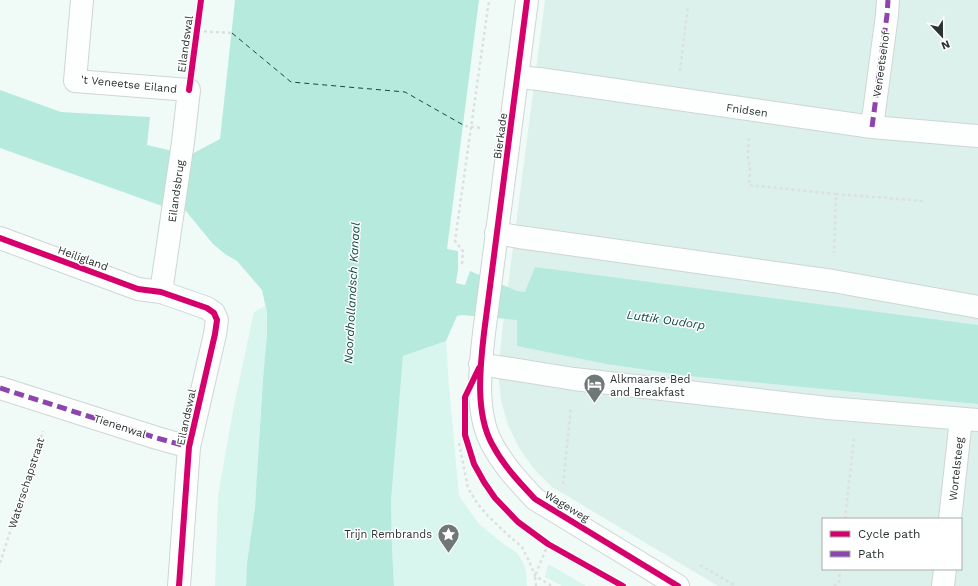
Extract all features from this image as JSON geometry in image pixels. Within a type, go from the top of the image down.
[{"type":"street","name":"'t Veneetse Eiland","points":[[82,0],[76,81],[189,90]]},
{"type":"street","name":"Bierkade","points":[[480,364],[527,0]]},
{"type":"street","name":"Veneetsehof","points":[[872,127],[888,0]]},
{"type":"street","name":"Fnidsen","points":[[517,77],[872,127],[978,136]]},
{"type":"street","name":"Eilandsbrug","points":[[161,292],[189,90]]},
{"type":"street","points":[[496,233],[833,281],[978,307]]},
{"type":"street","name":"Heiligland","points":[[0,238],[138,289],[161,292]]},
{"type":"street","name":"Eilandswal","points":[[161,292],[207,308],[214,312],[217,320],[189,447],[179,586]]},
{"type":"street","points":[[480,364],[574,378],[856,410],[970,420]]},
{"type":"street","name":"Wageweg","points":[[480,364],[480,393],[486,429],[491,443],[518,482],[536,499],[678,586]]},
{"type":"street","name":"Tienenwal","points":[[0,388],[189,447]]},
{"type":"street","name":"Wortelsteeg","points":[[950,518],[970,420]]},
{"type":"street","points":[[943,586],[944,570]]},
{"type":"path","points":[[466,268],[462,264],[462,251],[455,242],[488,0]]},
{"type":"path","points":[[676,99],[685,39],[688,5]]},
{"type":"path","points":[[198,30],[232,33]]},
{"type":"path","points":[[752,110],[748,157],[750,167],[749,185],[923,201]]},
{"type":"path","points":[[464,126],[471,127]]},
{"type":"path","points":[[833,281],[836,194]]},
{"type":"path","points":[[558,483],[563,487],[574,378]]},
{"type":"path","points":[[845,518],[856,410]]},
{"type":"path","points":[[542,540],[554,548]]},
{"type":"path","points":[[536,586],[535,576],[548,544]]},
{"type":"path","points":[[695,563],[736,586]]},
{"type":"path","points":[[834,586],[839,583],[840,570]]},
{"type":"shaded area","points":[[545,0],[978,0],[978,586],[718,586],[552,487],[534,469],[519,448],[508,425],[501,401],[498,371]]},
{"type":"shaded area","points":[[265,306],[268,324],[267,342],[255,507],[246,586],[215,586],[218,496],[234,405],[254,312]]},
{"type":"shaded area","points":[[446,341],[459,496],[479,524],[516,552],[522,560],[526,571],[527,586],[394,586],[391,501],[403,356]]},
{"type":"shaded area","points":[[548,565],[586,586],[562,586],[545,577]]},
{"type":"water","points":[[235,0],[479,0],[447,249],[458,251],[456,283],[465,285],[470,271],[517,291],[525,292],[535,267],[978,325],[978,404],[689,376],[607,364],[517,346],[517,320],[462,315],[457,316],[446,341],[403,356],[391,501],[394,586],[246,586],[247,564],[255,507],[267,336],[267,313],[262,290],[237,261],[225,254],[213,244],[185,210],[165,207],[0,148],[0,90],[61,112],[150,117],[147,145],[190,155],[220,139]]},
{"type":"ferry route","points":[[232,33],[291,82],[405,92],[465,126]]},
{"type":"marked path","points":[[872,127],[888,0]]},
{"type":"marked path","points":[[0,388],[189,447]]},
{"type":"cycle path","points":[[189,90],[201,0]]},
{"type":"cycle path","points":[[527,0],[482,346],[480,390],[483,418],[487,432],[496,452],[535,499],[678,586]]},
{"type":"cycle path","points":[[0,238],[138,289],[161,292],[207,308],[214,313],[217,320],[215,334],[189,447],[179,586]]},
{"type":"cycle path","points":[[479,368],[465,397],[465,435],[474,464],[484,482],[495,498],[518,522],[548,544],[623,586]]},
{"type":"place","name":"Alkmaarse Bed and Breakfast","points":[[594,404]]},
{"type":"place","name":"Trijn Rembrands","points":[[448,554]]},
{"type":"water label","name":"Noordhollandsch Kanaal","points":[[352,293]]},
{"type":"water label","name":"Luttik Oudorp","points":[[666,320]]}]
